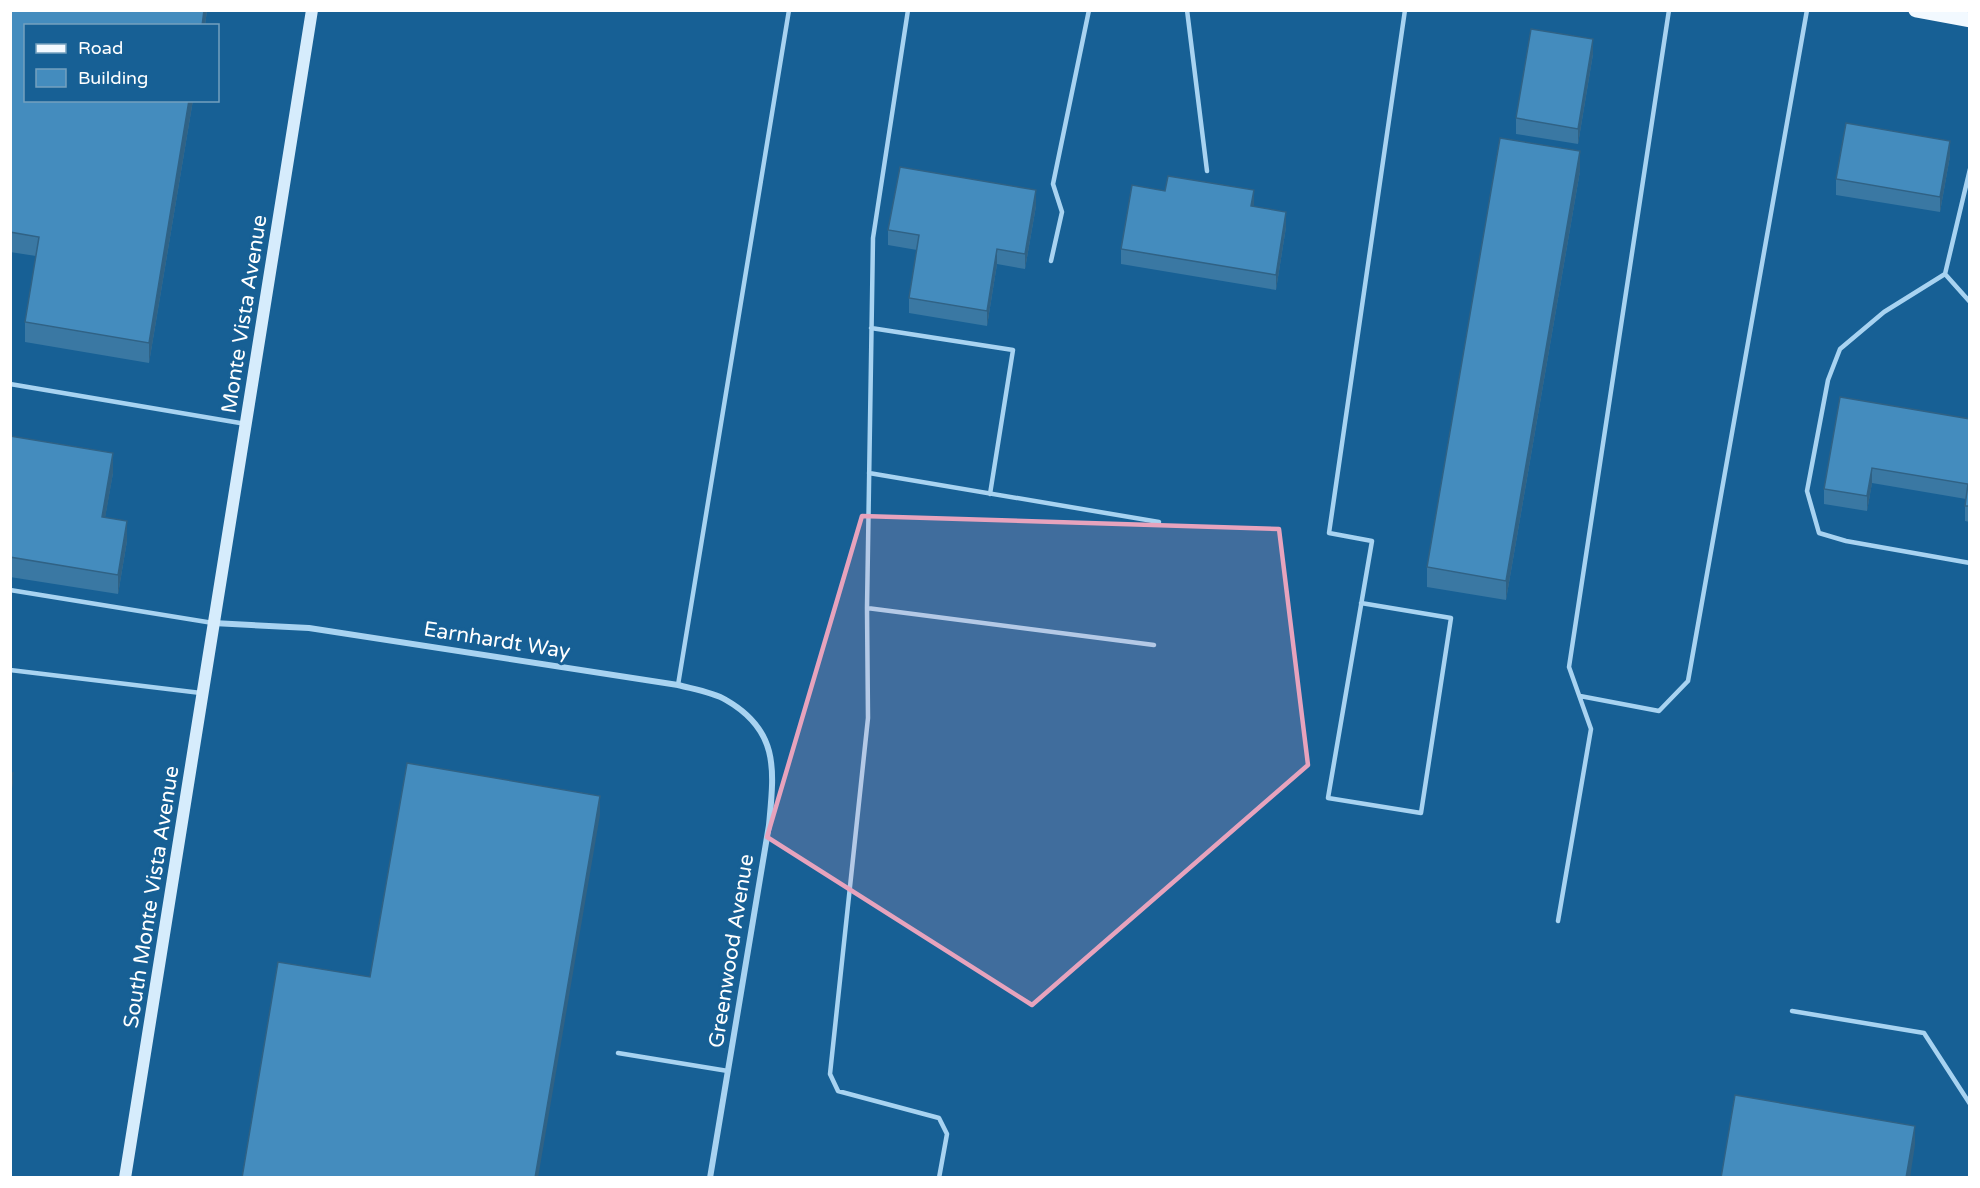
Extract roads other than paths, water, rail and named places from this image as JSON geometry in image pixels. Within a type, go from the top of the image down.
[{"type":"main road","name":"Monte Vista Avenue","points":[[213,623],[312,10]]},
{"type":"main road","points":[[1916,10],[1970,20]]},
{"type":"main road","name":"South Monte Vista Avenue","points":[[125,1178],[213,623]]},
{"type":"street","name":"Earnhardt Way","points":[[213,623],[309,628],[678,685],[726,699],[763,730]]},
{"type":"street","name":"Greenwood Avenue","points":[[710,1178],[769,825],[774,773],[763,730]]},
{"type":"lane","points":[[678,685],[789,10]]},
{"type":"lane","points":[[908,10],[873,238],[868,473],[868,718],[830,1074],[838,1091],[939,1118],[947,1134],[939,1178]]},
{"type":"lane","points":[[1051,261],[1062,212],[1053,184],[1089,10]]},
{"type":"lane","points":[[1187,10],[1208,171]]},
{"type":"lane","points":[[1362,603],[1451,618],[1421,813],[1329,798],[1372,541],[1329,533],[1405,10]]},
{"type":"lane","points":[[1558,921],[1591,729],[1569,667],[1669,10]]},
{"type":"lane","points":[[1580,696],[1659,711],[1688,681],[1807,10]]},
{"type":"lane","points":[[1970,169],[1945,274],[1884,312],[1840,349],[1828,380],[1808,491],[1819,533],[1846,541],[1970,563]]},
{"type":"lane","points":[[1945,274],[1970,302]]},
{"type":"lane","points":[[871,328],[1013,350],[990,494]]},
{"type":"lane","points":[[10,384],[246,424]]},
{"type":"lane","points":[[868,473],[1159,522]]},
{"type":"lane","points":[[10,590],[213,623]]},
{"type":"lane","points":[[867,608],[1154,645]]},
{"type":"lane","points":[[10,670],[203,693]]},
{"type":"lane","points":[[1792,1011],[1924,1033],[1970,1104]]},
{"type":"lane","points":[[618,1053],[728,1071]]}]
